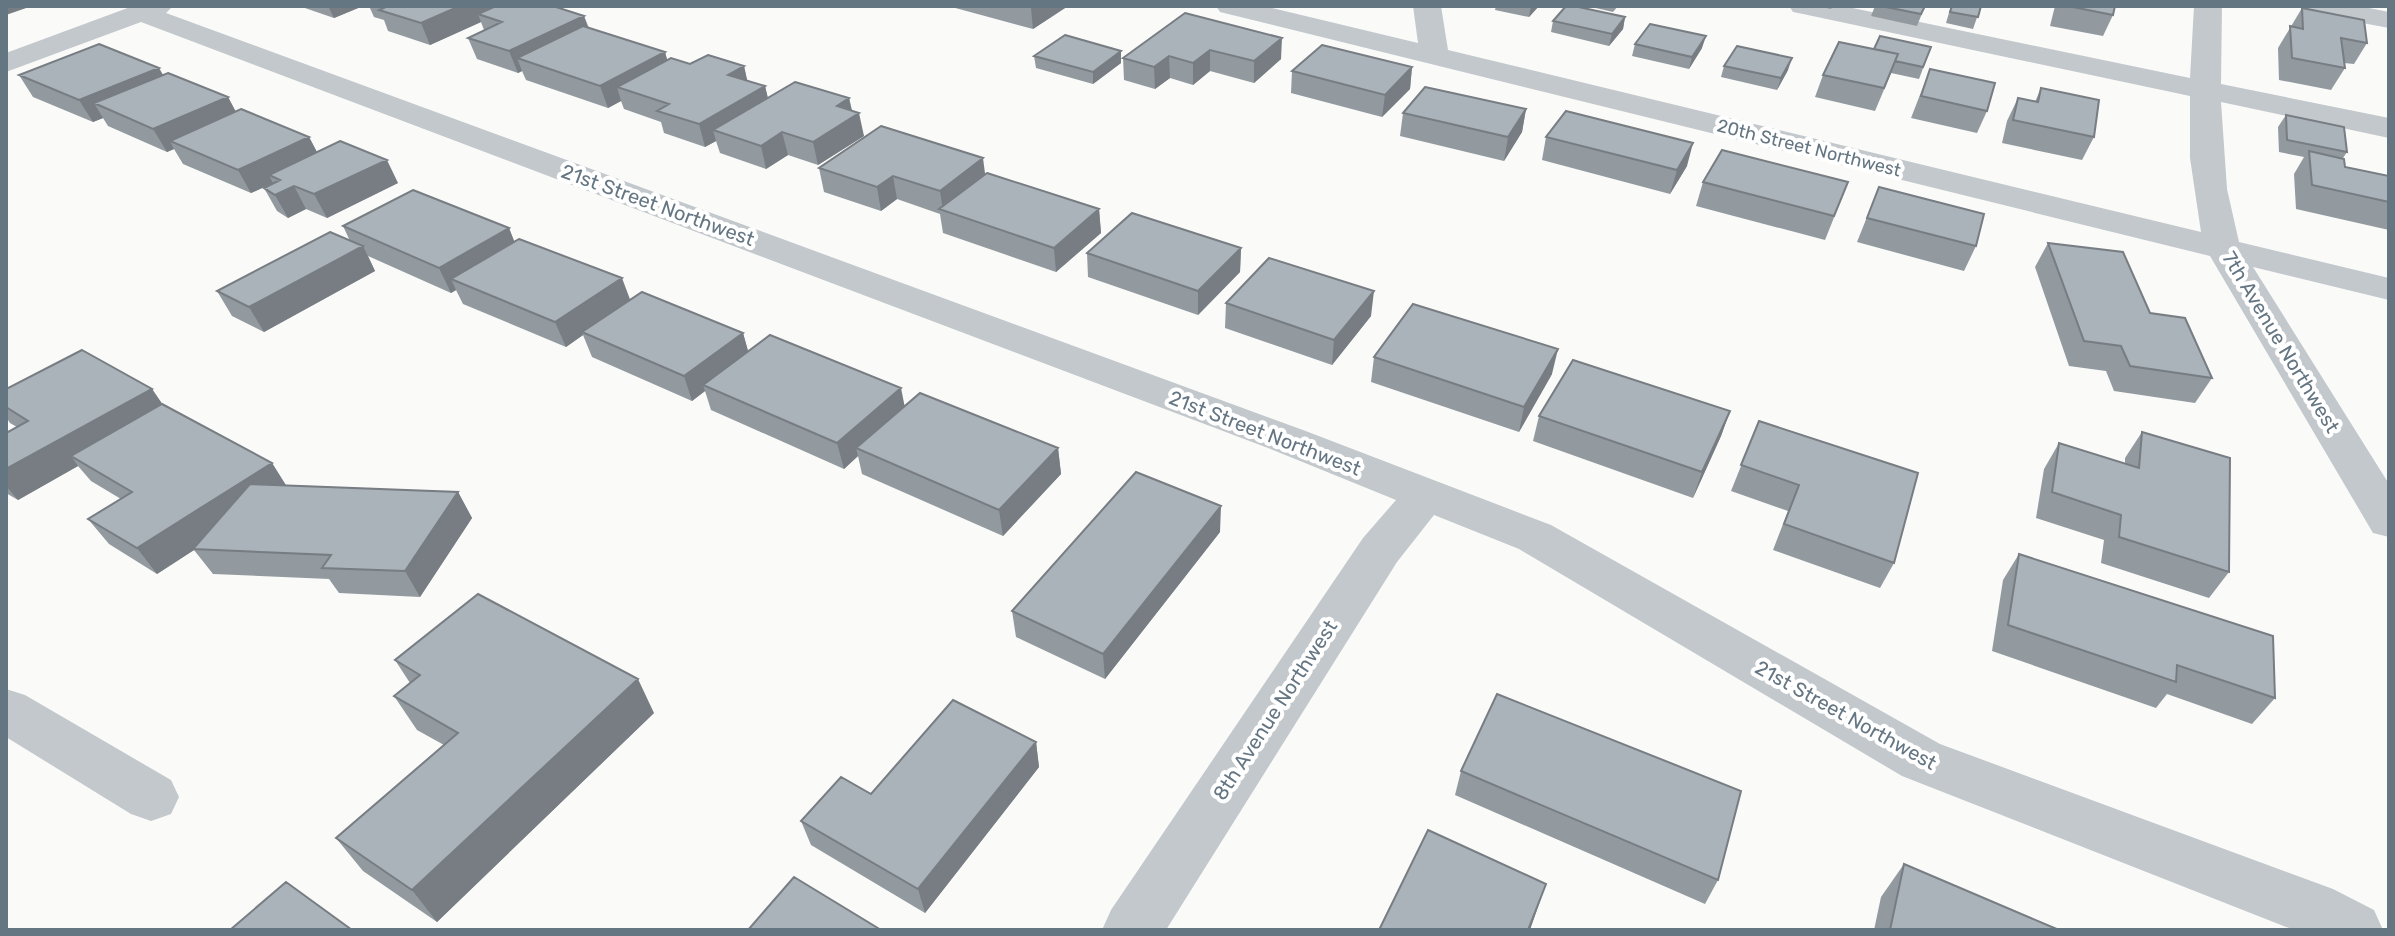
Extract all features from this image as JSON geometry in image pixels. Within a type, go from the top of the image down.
[{"type":"street","name":"20th Street Northwest","points":[[1230,6],[2389,289]]},
{"type":"street","points":[[1427,6],[1434,55]]},
{"type":"street","points":[[1803,6],[2389,128]]},
{"type":"street","name":"7th Avenue Northwest","points":[[2208,6],[2205,89],[2213,213],[2223,248],[2389,521]]},
{"type":"street","points":[[2314,6],[2389,20]]},
{"type":"street","points":[[6,63],[150,9]]},
{"type":"street","name":"21st Street Northwest","points":[[150,9],[1288,440],[1535,537],[1921,760],[2312,909],[2353,930]]},
{"type":"street","name":"8th Avenue Northwest","points":[[1132,930],[1380,550],[1425,495]]},
{"type":"street","points":[[6,710],[151,797]]},
{"type":"building","points":[[388,6],[460,6],[421,23],[379,10]]},
{"type":"building","points":[[496,6],[553,6],[584,16],[509,51],[468,38],[502,22],[478,14]]},
{"type":"building","points":[[1566,6],[1625,17],[1612,34],[1553,21]]},
{"type":"building","points":[[1881,6],[1925,6],[1921,14]]},
{"type":"building","points":[[1952,6],[1981,6],[1978,17],[1950,12]]},
{"type":"building","points":[[2068,6],[2115,6],[2113,15]]},
{"type":"building","points":[[2302,8],[2364,20],[2367,43],[2341,38],[2345,68],[2292,58],[2290,26],[2303,29]]},
{"type":"building","points":[[1185,13],[1282,38],[1254,61],[1210,50],[1193,63],[1169,56],[1154,67],[1123,58]]},
{"type":"building","points":[[1650,24],[1706,36],[1692,57],[1635,44]]},
{"type":"building","points":[[583,26],[665,52],[600,86],[517,58]]},
{"type":"building","points":[[1065,35],[1121,51],[1093,72],[1034,56]]},
{"type":"building","points":[[1880,36],[1931,47],[1923,67],[1895,61],[1898,54],[1874,49]]},
{"type":"building","points":[[1839,42],[1898,54],[1884,88],[1823,75]]},
{"type":"building","points":[[99,44],[159,68],[79,100],[19,75]]},
{"type":"building","points":[[1322,45],[1412,67],[1385,95],[1292,71]]},
{"type":"building","points":[[1737,46],[1792,58],[1781,78],[1724,66]]},
{"type":"building","points":[[708,55],[744,66],[728,75],[765,86],[699,124],[657,111],[669,104],[617,87],[671,58],[690,64]]},
{"type":"building","points":[[1930,69],[1995,83],[1987,111],[1921,96]]},
{"type":"building","points":[[168,73],[228,97],[153,129],[94,103]]},
{"type":"building","points":[[795,82],[849,98],[837,106],[859,113],[813,142],[782,132],[761,146],[713,130]]},
{"type":"building","points":[[1425,87],[1526,109],[1508,137],[1403,113]]},
{"type":"building","points":[[2041,88],[2099,100],[2094,137],[2013,120],[2018,98],[2038,102]]},
{"type":"building","points":[[241,109],[309,137],[238,170],[170,141]]},
{"type":"building","points":[[1566,111],[1693,143],[1677,170],[1546,137]]},
{"type":"building","points":[[2286,115],[2344,127],[2347,152],[2287,140]]},
{"type":"building","points":[[881,126],[983,158],[940,191],[893,176],[877,187],[819,168]]},
{"type":"building","points":[[340,141],[387,160],[314,194],[294,186],[275,195],[264,188],[280,180],[269,175]]},
{"type":"building","points":[[1722,150],[1848,182],[1834,216],[1703,182]]},
{"type":"building","points":[[2309,151],[2344,159],[2345,167],[2389,176],[2389,202],[2312,185]]},
{"type":"building","points":[[987,173],[1099,209],[1054,248],[939,209]]},
{"type":"building","points":[[1879,187],[1984,214],[1976,246],[1867,218]]},
{"type":"building","points":[[413,190],[509,228],[439,268],[343,226]]},
{"type":"building","points":[[1132,213],[1241,248],[1198,291],[1087,253]]},
{"type":"building","points":[[330,232],[363,246],[249,307],[217,291]]},
{"type":"building","points":[[519,239],[622,278],[555,322],[451,279]]},
{"type":"building","points":[[2048,243],[2123,252],[2150,313],[2185,318],[2212,378],[2130,366],[2121,346],[2084,341]]},
{"type":"building","points":[[1269,258],[1374,291],[1334,340],[1226,303]]},
{"type":"building","points":[[642,292],[743,333],[684,376],[582,332]]},
{"type":"building","points":[[1413,304],[1558,349],[1524,407],[1374,357]]},
{"type":"building","points":[[770,335],[901,388],[837,443],[703,385]]},
{"type":"building","points":[[82,350],[152,389],[6,469],[6,433],[28,421],[6,407],[6,389]]},
{"type":"building","points":[[1573,360],[1730,411],[1702,472],[1539,416]]},
{"type":"building","points":[[920,393],[1058,448],[999,510],[856,448]]},
{"type":"building","points":[[162,404],[272,463],[137,548],[88,519],[132,492],[71,456]]},
{"type":"building","points":[[1759,421],[1918,473],[1894,563],[1784,524],[1799,485],[1741,465]]},
{"type":"building","points":[[2142,432],[2230,458],[2229,572],[2119,537],[2121,515],[2052,492],[2059,443],[2139,468]]},
{"type":"building","points":[[1136,472],[1221,506],[1103,654],[1012,611]]},
{"type":"building","points":[[250,484],[458,492],[405,571],[322,568],[331,555],[193,549]]},
{"type":"building","points":[[2019,554],[2273,636],[2275,698],[2177,665],[2176,682],[2008,625]]},
{"type":"building","points":[[478,594],[638,679],[412,890],[336,838],[458,733],[394,696],[420,675],[395,660]]},
{"type":"building","points":[[1497,694],[1741,791],[1718,880],[1461,771]]},
{"type":"building","points":[[953,700],[1036,742],[918,889],[801,821],[841,777],[871,794]]},
{"type":"building","points":[[1428,830],[1546,884],[1528,930],[1379,930]]},
{"type":"building","points":[[1904,864],[2059,930],[1890,930]]},
{"type":"building","points":[[794,877],[881,930],[748,930]]},
{"type":"building","points":[[286,882],[352,930],[230,930]]}]
